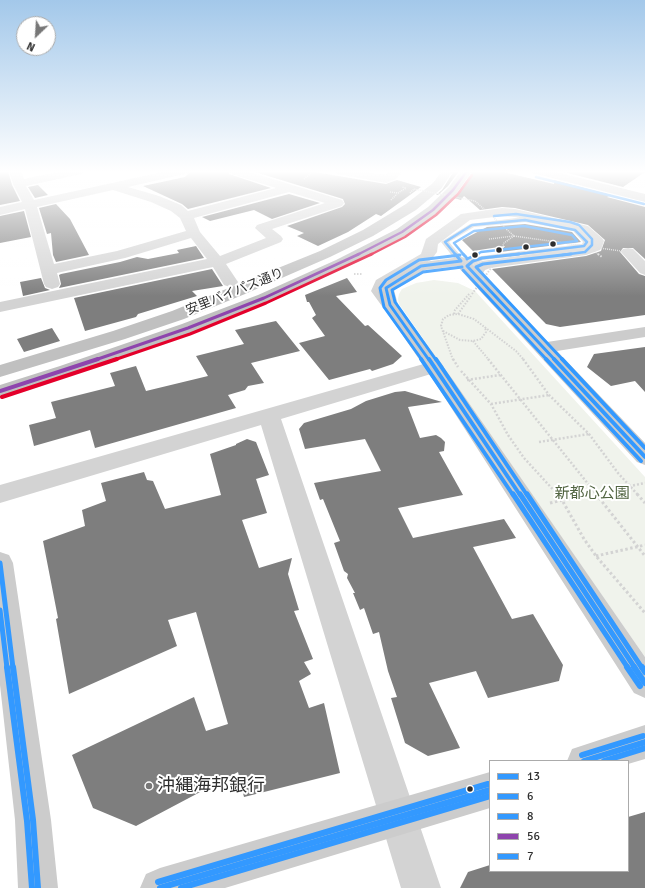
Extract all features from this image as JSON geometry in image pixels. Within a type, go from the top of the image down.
[{"type":"highway","name":"安里バイパス通り","points":[[0,371],[119,335],[178,315],[239,291],[325,254],[368,233],[402,212]]},
{"type":"highway","name":"安里バイパス通り","points":[[0,391],[67,370],[188,328],[264,298],[341,263],[402,232],[430,212]]},
{"type":"street","points":[[32,212],[56,296]]},
{"type":"street","points":[[182,212],[186,216],[194,233],[217,262],[230,282]]},
{"type":"street","points":[[186,216],[199,212]]},
{"type":"street","points":[[0,307],[217,262],[276,239],[262,228],[309,212]]},
{"type":"street","points":[[498,212],[470,216],[458,221],[431,242],[430,252],[426,258],[382,283],[379,287],[379,291],[381,296],[390,306],[440,375],[645,684]]},
{"type":"street","points":[[390,306],[386,288],[421,266],[479,267],[487,264],[592,250],[597,244],[595,238],[578,227],[524,214],[507,212]]},
{"type":"street","points":[[48,270],[120,255],[194,233]]},
{"type":"street","points":[[628,252],[645,270]]},
{"type":"street","points":[[468,267],[645,457]]},
{"type":"street","points":[[544,348],[645,332]]},
{"type":"street","points":[[0,494],[269,415],[440,375]]},
{"type":"street","points":[[269,415],[421,888]]},
{"type":"street","points":[[0,563],[33,820],[38,888]]},
{"type":"street","points":[[587,760],[645,742]]},
{"type":"street","points":[[160,888],[489,790]]},
{"type":"lane","points":[[525,220],[575,230],[587,242],[584,246],[482,258],[473,261],[468,267],[444,242],[472,225],[525,220]]},
{"type":"path","points":[[488,212],[514,236]]},
{"type":"path","points":[[458,314],[473,291],[497,260],[504,243],[514,236]]},
{"type":"path","points":[[489,239],[514,236],[628,252]]},
{"type":"path","points":[[589,246],[602,257],[607,256]]},
{"type":"path","points":[[354,274],[362,274]]},
{"type":"path","points":[[454,314],[469,293]]},
{"type":"path","points":[[645,503],[629,486],[589,434],[549,395],[524,359],[509,345],[474,319],[458,314],[449,315],[443,319],[441,326],[451,357],[491,404],[508,435],[524,458],[562,500],[584,539],[596,556],[645,613]]},
{"type":"path","points":[[443,331],[460,340],[473,341],[481,339],[486,332],[485,327]]},
{"type":"path","points":[[473,341],[645,556]]},
{"type":"path","points":[[440,375],[469,380],[500,375]]},
{"type":"path","points":[[491,404],[549,395]]},
{"type":"path","points":[[539,442],[589,434]]},
{"type":"path","points":[[528,508],[645,483]]},
{"type":"path","points":[[596,556],[645,545]]},
{"type":"green space","name":"新都心公園","points":[[434,280],[458,283],[475,291],[645,477],[645,657],[399,304],[399,294],[402,289],[416,283]]},
{"type":"building","points":[[24,212],[31,237],[0,243],[0,216]]},
{"type":"building","points":[[40,212],[64,212],[70,219],[89,255],[56,262],[53,255],[51,233],[47,234]]},
{"type":"building","points":[[219,212],[244,212],[210,221],[202,217]]},
{"type":"building","points":[[259,212],[292,212],[272,219]]},
{"type":"building","points":[[326,212],[386,212],[381,216],[376,214],[348,232],[318,246],[297,236],[304,233],[287,226]]},
{"type":"building","points":[[534,212],[645,212],[645,259],[633,248],[623,248],[620,252],[639,274],[645,276],[645,315],[560,327],[546,324],[492,269],[586,256],[601,251],[605,240],[588,225]]},
{"type":"building","points":[[525,224],[572,232],[581,242],[500,252],[505,246],[473,251],[462,240],[487,227]]},
{"type":"building","points":[[196,246],[204,258],[59,288],[61,284],[59,275],[61,274],[137,257],[148,259],[179,253],[177,250]]},
{"type":"building","points":[[212,269],[223,286],[192,291],[197,296],[138,314],[136,317],[85,331],[74,298]]},
{"type":"building","points":[[41,278],[45,288],[50,290],[23,296],[20,282]]},
{"type":"building","points":[[347,278],[357,292],[336,296],[365,326],[368,325],[402,356],[393,364],[372,371],[370,369],[329,380],[299,343],[325,336],[312,318],[316,315],[309,302],[307,302],[305,295]]},
{"type":"building","points":[[276,321],[300,351],[251,363],[264,383],[248,386],[245,390],[228,395],[236,408],[95,448],[90,430],[34,446],[29,425],[56,418],[51,402],[115,386],[110,373],[136,366],[146,391],[208,376],[196,356],[244,344],[235,330]]},
{"type":"building","points":[[52,328],[60,341],[24,352],[17,339]]},
{"type":"building","points":[[645,347],[645,392],[635,381],[611,386],[587,367],[594,354]]},
{"type":"building","points":[[405,391],[442,402],[408,407],[420,438],[436,435],[445,442],[444,451],[439,452],[463,495],[398,508],[413,538],[504,519],[516,538],[473,547],[512,619],[533,614],[563,665],[559,681],[488,698],[476,671],[429,683],[460,748],[428,756],[405,743],[391,698],[397,697],[388,671],[379,632],[373,634],[364,608],[360,610],[353,593],[355,593],[347,578],[348,574],[344,571],[334,543],[340,541],[323,499],[320,500],[314,483],[381,471],[365,439],[305,449],[299,429],[304,423],[351,409],[366,401],[395,392]]},
{"type":"building","points":[[247,439],[256,442],[269,475],[256,479],[267,513],[242,520],[259,568],[292,558],[288,574],[299,610],[294,611],[313,659],[304,662],[311,674],[299,681],[309,708],[324,703],[340,773],[244,797],[238,772],[136,826],[93,808],[72,755],[194,697],[206,731],[228,724],[196,612],[168,620],[177,646],[69,694],[56,619],[58,618],[43,541],[85,526],[82,510],[106,501],[101,483],[144,472],[147,480],[153,481],[165,509],[221,495],[210,454],[236,445]]},
{"type":"building","points":[[645,812],[645,888],[460,888],[468,872],[489,865],[489,872],[629,872],[629,817]]},
{"type":"transit line","name":"56","points":[[0,391],[67,370],[188,328],[264,298],[341,263],[402,232],[430,212]]},
{"type":"transit line","points":[[2,397],[69,376],[190,334],[266,303],[343,268],[405,237],[439,212]]},
{"type":"transit line","name":"8","points":[[494,216],[516,214],[570,222],[579,225],[592,239],[592,245],[585,252],[483,264],[476,267],[645,448]]},
{"type":"transit line","name":"13","points":[[461,261],[445,242],[472,225],[525,220],[575,230],[587,242],[584,246],[482,258],[473,261],[467,266]]},
{"type":"transit line","name":"6","points":[[466,257],[454,243],[474,231],[524,226],[572,235],[577,241],[481,252],[467,259]]},
{"type":"transit line","name":"6","points":[[460,255],[419,260],[386,280],[380,288],[384,307],[441,387],[640,686]]},
{"type":"transit line","name":"13","points":[[461,261],[421,266],[389,285],[386,288],[386,292],[390,305],[446,384],[645,683]]},
{"type":"transit line","name":"13","points":[[467,266],[645,457]]},
{"type":"transit line","name":"8","points":[[462,267],[423,272],[392,290],[395,302],[451,381],[645,672]]},
{"type":"transit line","name":"6","points":[[463,270],[641,461]]},
{"type":"transit line","name":"13","points":[[0,563],[33,820],[38,888]]},
{"type":"transit line","name":"7","points":[[0,610],[27,821],[32,888]]},
{"type":"transit line","name":"8","points":[[582,755],[643,736]]},
{"type":"transit line","name":"13","points":[[587,760],[645,742]]},
{"type":"transit line","name":"7","points":[[607,760],[645,748]]},
{"type":"transit line","name":"8","points":[[158,882],[488,784]]},
{"type":"transit line","name":"13","points":[[160,888],[489,790]]},
{"type":"transit line","name":"7","points":[[181,888],[489,796]]},
{"type":"place","name":"沖縄海邦銀行","points":[[149,786]]}]
